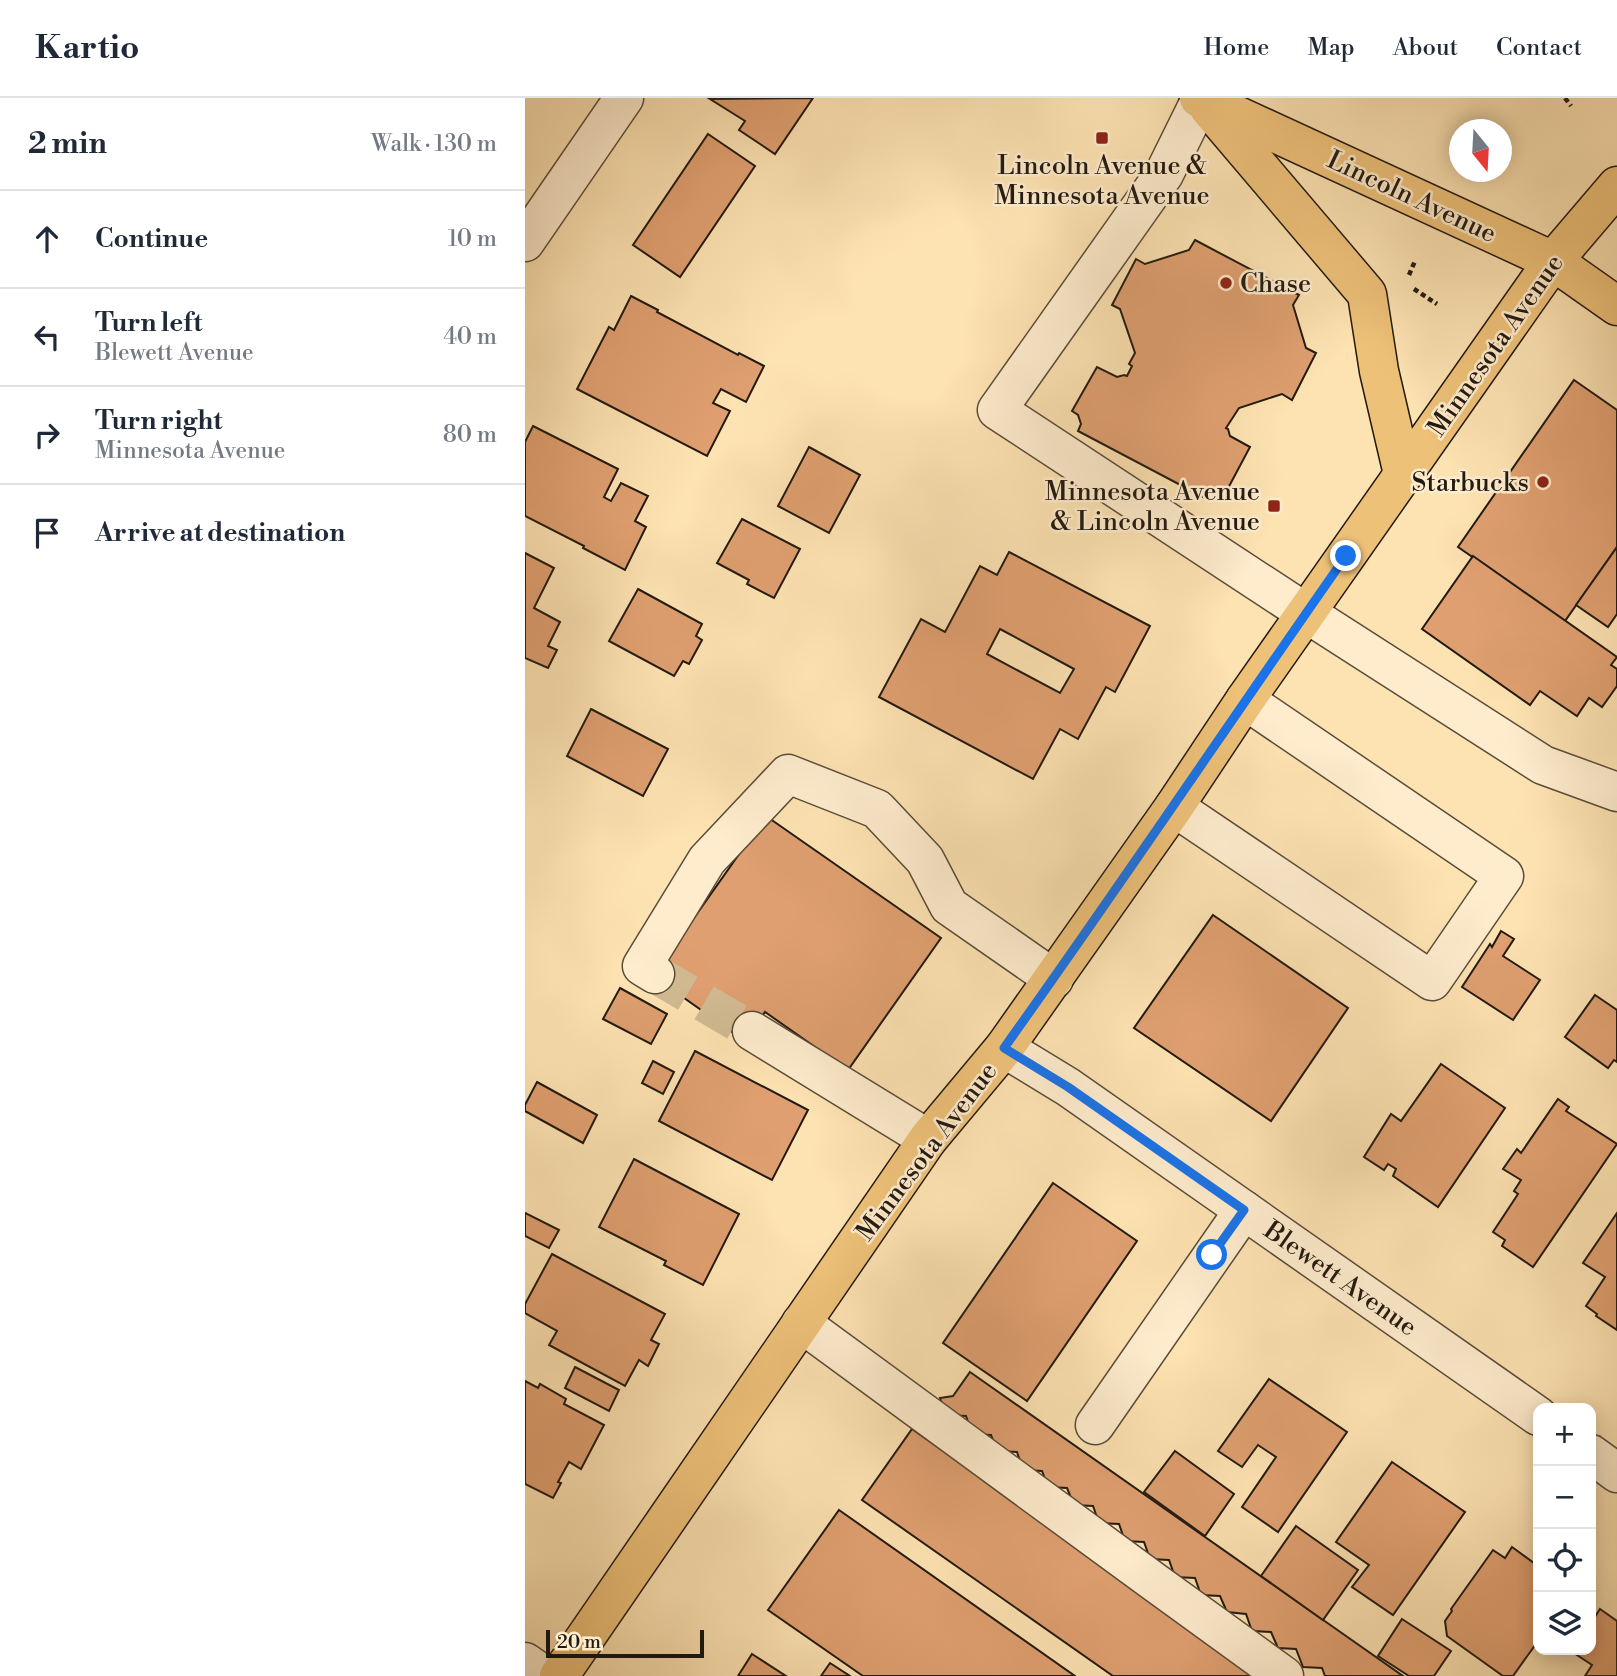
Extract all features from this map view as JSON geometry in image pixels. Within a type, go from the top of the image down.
[{"type":"main road","name":"Lincoln Avenue","points":[[1200,98],[1553,261],[1617,306]]},
{"type":"main road","points":[[1200,98],[1367,294],[1379,371],[1403,474]]},
{"type":"main road","name":"Minnesota Avenue","points":[[559,1676],[928,1139],[1004,1048],[1054,979],[1245,700],[1553,261],[1617,186]]},
{"type":"street","points":[[525,242],[624,98]]},
{"type":"street","points":[[1200,98],[1164,174],[997,410],[1543,765],[1617,792]]},
{"type":"street","points":[[1174,807],[1432,981],[1504,876],[1245,700]]},
{"type":"street","points":[[655,974],[642,966],[707,860],[788,774],[877,809],[925,860],[949,906],[1054,979]]},
{"type":"street","points":[[753,1031],[928,1139]]},
{"type":"street","name":"Blewett Avenue","points":[[1004,1048],[1068,1087],[1533,1412]]},
{"type":"street","points":[[1095,1425],[1244,1210]]},
{"type":"street","points":[[801,1323],[1284,1676]]},
{"type":"street","points":[[1596,1458],[1617,1473]]},
{"type":"street","points":[[525,1662],[545,1676]]},
{"type":"path","points":[[1566,98],[1571,106]]},
{"type":"path","points":[[1406,283],[1437,304]]},
{"type":"building","points":[[813,98],[775,154],[739,130],[745,121],[710,99]]},
{"type":"building","points":[[708,134],[755,166],[680,277],[633,245]]},
{"type":"building","points":[[1195,240],[1299,295],[1293,305],[1306,348],[1316,353],[1292,400],[1282,394],[1239,408],[1226,428],[1230,436],[1250,447],[1226,492],[1219,488],[1210,491],[1207,499],[1078,431],[1081,424],[1078,415],[1072,411],[1097,367],[1117,377],[1127,376],[1132,366],[1129,364],[1135,353],[1120,309],[1112,305],[1136,259],[1145,264],[1189,250]]},
{"type":"building","points":[[631,296],[738,355],[739,353],[764,366],[746,402],[721,389],[713,403],[730,411],[707,456],[577,389],[609,327],[614,330]]},
{"type":"building","points":[[1574,380],[1617,410],[1617,547],[1565,621],[1458,547]]},
{"type":"building","points":[[533,426],[618,469],[604,497],[611,501],[621,483],[648,496],[635,521],[646,527],[625,570],[525,516],[525,442]]},
{"type":"building","points":[[809,447],[860,475],[829,533],[778,506]]},
{"type":"building","points":[[742,519],[800,549],[774,598],[747,584],[749,580],[717,563]]},
{"type":"building","points":[[1617,547],[1617,614],[1608,627],[1576,605]]},
{"type":"building","points":[[1009,552],[1150,626],[1115,692],[1106,687],[1078,739],[1060,729],[1033,779],[879,697],[921,619],[945,632],[980,566],[997,575]],"holes":[[[1000,629],[1074,669],[1060,693],[987,654]]]},
{"type":"building","points":[[525,553],[554,568],[534,608],[560,622],[548,646],[557,650],[548,668],[525,658]]},
{"type":"building","points":[[1473,556],[1617,657],[1611,665],[1617,669],[1617,686],[1602,707],[1589,698],[1577,716],[1540,691],[1530,705],[1422,629]]},
{"type":"building","points":[[638,589],[702,624],[696,636],[702,640],[689,664],[683,661],[674,676],[609,641]]},
{"type":"building","points":[[591,709],[668,749],[643,796],[567,756]]},
{"type":"building","points":[[766,816],[941,938],[848,1070],[765,1012],[745,1041],[653,976]]},
{"type":"building","points":[[1213,915],[1348,1008],[1271,1121],[1134,1028]]},
{"type":"building","points":[[1501,931],[1514,939],[1503,956],[1540,980],[1513,1020],[1462,987]]},
{"type":"building","points":[[620,988],[667,1014],[651,1044],[603,1019]]},
{"type":"building","points":[[1595,995],[1617,1010],[1617,1062],[1614,1060],[1608,1068],[1565,1037]]},
{"type":"building","points":[[695,1051],[808,1110],[772,1180],[659,1121]]},
{"type":"building","points":[[653,1061],[674,1072],[663,1094],[642,1083]]},
{"type":"building","points":[[1441,1064],[1505,1108],[1438,1207],[1393,1176],[1396,1169],[1388,1164],[1384,1170],[1364,1157],[1391,1114],[1401,1121]]},
{"type":"building","points":[[537,1082],[597,1115],[583,1143],[525,1111],[525,1105]]},
{"type":"building","points":[[1558,1099],[1569,1107],[1566,1111],[1617,1144],[1533,1267],[1502,1246],[1505,1240],[1493,1232],[1518,1194],[1514,1191],[1521,1180],[1503,1169],[1517,1149],[1521,1153]]},
{"type":"building","points":[[634,1159],[739,1214],[703,1285],[664,1265],[666,1261],[599,1227]]},
{"type":"building","points":[[1053,1183],[1137,1241],[1027,1401],[943,1343]]},
{"type":"building","points":[[525,1213],[559,1230],[549,1248],[525,1236]]},
{"type":"building","points":[[1617,1213],[1617,1330],[1586,1306],[1605,1277],[1583,1263]]},
{"type":"building","points":[[552,1254],[665,1314],[651,1340],[659,1344],[648,1366],[639,1360],[625,1386],[549,1345],[557,1331],[525,1313],[525,1304]]},
{"type":"building","points":[[575,1367],[619,1390],[609,1411],[565,1388]]},
{"type":"building","points":[[970,1372],[1403,1676],[1325,1676],[1322,1668],[1303,1667],[1296,1649],[1278,1648],[1271,1632],[1252,1631],[1246,1614],[1227,1612],[1220,1596],[1201,1595],[1195,1578],[1175,1577],[1169,1560],[1150,1559],[1144,1542],[1125,1541],[1119,1524],[1099,1523],[1093,1506],[1074,1505],[1067,1488],[1048,1487],[1042,1471],[1023,1470],[1017,1452],[997,1451],[991,1435],[972,1434],[966,1416],[946,1415],[940,1398],[953,1396]]},
{"type":"building","points":[[1269,1379],[1347,1432],[1278,1532],[1242,1507],[1276,1457],[1258,1445],[1242,1467],[1218,1451]]},
{"type":"building","points":[[525,1381],[538,1388],[540,1384],[566,1399],[564,1404],[604,1425],[581,1469],[569,1462],[553,1498],[525,1484]]},
{"type":"building","points":[[912,1429],[1264,1676],[1113,1676],[862,1500]]},
{"type":"building","points":[[1175,1451],[1234,1494],[1205,1536],[1144,1492]]},
{"type":"building","points":[[1392,1462],[1465,1512],[1393,1615],[1352,1587],[1369,1565],[1336,1542]]},
{"type":"building","points":[[839,1510],[1075,1676],[863,1676],[768,1610]]},
{"type":"building","points":[[1296,1526],[1358,1570],[1323,1620],[1261,1576]]},
{"type":"building","points":[[1512,1547],[1533,1562],[1533,1648],[1513,1676],[1503,1676],[1447,1636],[1445,1621],[1493,1550],[1505,1558]]},
{"type":"building","points":[[1600,1609],[1617,1621],[1617,1676],[1585,1676],[1592,1665],[1577,1655],[1596,1655],[1596,1615]]},
{"type":"building","points":[[1402,1619],[1451,1651],[1434,1676],[1409,1676],[1378,1656]]},
{"type":"building","points":[[752,1654],[786,1676],[738,1676]]},
{"type":"building","points":[[830,1663],[850,1676],[821,1676]]},
{"type":"tunnel","points":[[655,974],[752,1031]]},
{"type":"place","name":"Lincoln Avenue & Minnesota Avenue","points":[[1102,138]]},
{"type":"place","name":"Chase","points":[[1226,283]]},
{"type":"place","name":"Starbucks","points":[[1543,482]]},
{"type":"place","name":"Minnesota Avenue & Lincoln Avenue","points":[[1274,506]]},
{"type":"route","points":[[1212,1255],[1244,1210],[1068,1087],[1004,1048],[1346,556]]}]
